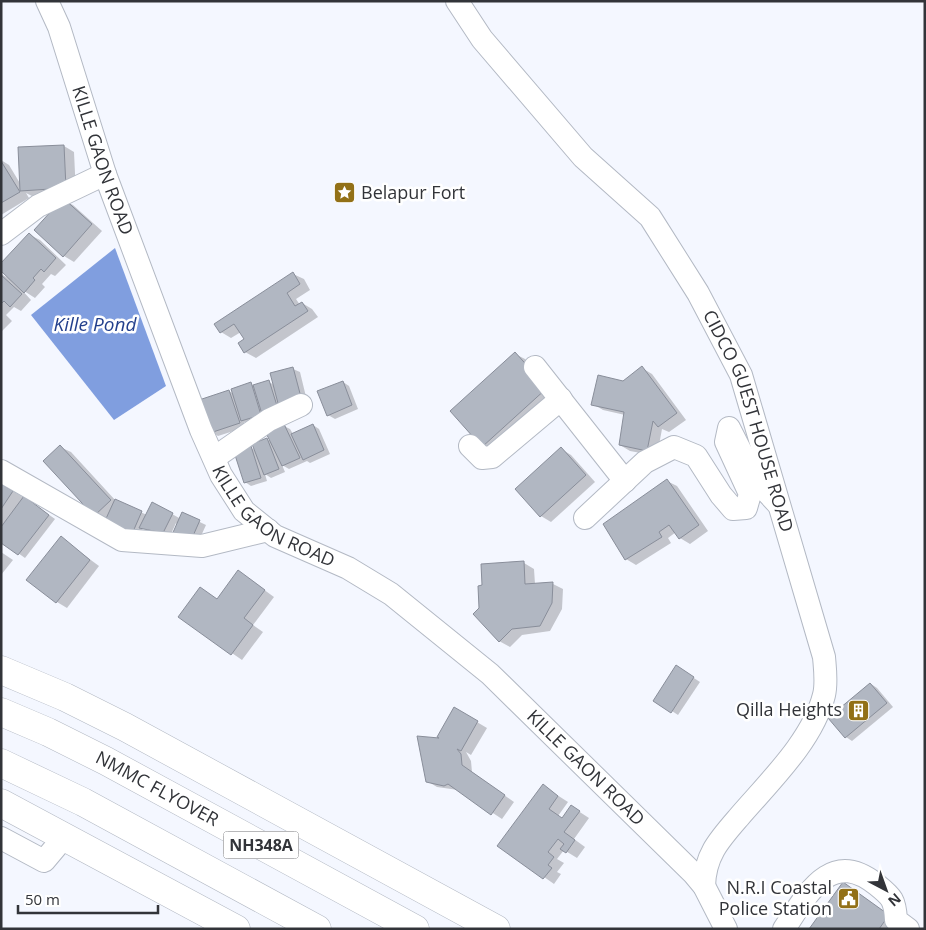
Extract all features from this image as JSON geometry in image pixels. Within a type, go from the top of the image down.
[{"type":"highway","points":[[1,670],[66,698],[124,727],[496,929]]},
{"type":"highway","points":[[1,686],[66,698]]},
{"type":"highway","name":"NMMC FLYOVER","points":[[1,712],[106,761],[415,929]]},
{"type":"highway","name":"NH348A","points":[[1,763],[84,802],[317,929]]},
{"type":"highway","points":[[1,803],[236,929]]},
{"type":"street","name":"KILLE GAON ROAD","points":[[47,1],[59,27],[105,174],[201,430],[221,475],[244,511],[268,530],[307,551],[348,568],[391,594],[490,674],[684,864],[704,886],[726,929]]},
{"type":"street","name":"CIDCO GUEST HOUSE ROAD","points":[[457,1],[482,38],[583,157],[650,217],[698,293],[740,375],[824,657],[826,675],[825,694],[818,715],[807,733],[721,838],[708,857],[704,886]]},
{"type":"street","points":[[1,234],[38,206],[105,174]]},
{"type":"street","points":[[535,367],[625,481]]},
{"type":"street","points":[[470,446],[482,458],[492,457],[561,399]]},
{"type":"street","points":[[214,458],[269,420],[301,404]]},
{"type":"street","points":[[585,518],[645,462],[674,447],[696,456],[721,495],[733,509],[746,508],[750,494],[726,442],[729,428],[755,479],[781,508]]},
{"type":"street","points":[[1,471],[122,540],[202,546],[268,530]]},
{"type":"street","points":[[1,838],[44,861],[65,836]]},
{"type":"street","points":[[684,864],[692,866],[708,857]]},
{"type":"street","points":[[784,929],[819,882],[836,871],[849,870],[867,878],[892,897],[896,908],[898,926]]},
{"type":"water","name":"Kille Pond","points":[[115,248],[166,386],[114,420],[31,315]]},
{"type":"building","points":[[64,145],[66,188],[20,191],[18,147]]},
{"type":"building","points":[[1,161],[20,192],[1,203]]},
{"type":"building","points":[[63,198],[92,224],[63,257],[34,230]]},
{"type":"building","points":[[29,233],[56,258],[44,272],[41,269],[24,293],[1,271],[1,263]]},
{"type":"building","points":[[293,272],[300,284],[287,293],[295,306],[302,302],[308,311],[244,353],[238,343],[244,339],[234,324],[220,333],[214,324]]},
{"type":"building","points":[[1,275],[22,294],[10,307],[4,301],[1,304]]},
{"type":"building","points":[[515,352],[547,388],[482,447],[450,411]]},
{"type":"building","points":[[642,366],[677,413],[658,427],[653,421],[647,451],[619,445],[624,412],[591,405],[598,375],[623,381]]},
{"type":"building","points":[[293,367],[302,401],[279,407],[270,373]]},
{"type":"building","points":[[269,380],[278,409],[262,414],[253,385]]},
{"type":"building","points":[[343,381],[352,405],[327,416],[317,391]]},
{"type":"building","points":[[251,382],[261,415],[241,421],[231,389]]},
{"type":"building","points":[[229,390],[240,423],[210,433],[199,400]]},
{"type":"building","points":[[284,424],[300,458],[282,466],[266,433]]},
{"type":"building","points":[[313,424],[324,450],[303,460],[291,434]]},
{"type":"building","points":[[267,438],[279,469],[264,475],[252,444]]},
{"type":"building","points":[[60,445],[111,500],[94,516],[43,461]]},
{"type":"building","points":[[251,446],[261,478],[244,483],[234,452]]},
{"type":"building","points":[[561,447],[586,475],[540,517],[515,489]]},
{"type":"building","points":[[667,479],[699,525],[679,539],[669,525],[659,532],[662,537],[625,560],[603,524]]},
{"type":"building","points":[[1,484],[13,491],[1,509]]},
{"type":"building","points":[[24,496],[49,515],[18,555],[1,543],[1,527]]},
{"type":"building","points":[[115,499],[142,511],[132,534],[104,523]]},
{"type":"building","points":[[152,502],[173,513],[163,533],[139,528]]},
{"type":"building","points":[[182,512],[200,520],[189,545],[171,537]]},
{"type":"building","points":[[61,536],[90,560],[56,603],[26,580]]},
{"type":"building","points":[[524,561],[525,584],[553,582],[552,603],[540,626],[512,629],[499,642],[473,614],[479,608],[478,586],[482,585],[481,564]]},
{"type":"building","points":[[238,570],[265,590],[244,618],[253,625],[231,655],[178,617],[200,587],[217,599]]},
{"type":"building","points":[[676,665],[694,677],[671,713],[653,701]]},
{"type":"building","name":"Qilla Heights","points":[[870,683],[887,703],[845,738],[828,718]]},
{"type":"building","points":[[454,707],[478,721],[461,751],[457,749],[461,754],[462,765],[505,795],[491,815],[448,784],[444,786],[426,782],[417,736],[439,738],[437,737]]},
{"type":"building","points":[[543,784],[558,796],[549,809],[562,818],[571,805],[580,811],[564,832],[575,840],[566,853],[560,849],[564,844],[558,839],[548,852],[554,857],[548,865],[552,868],[543,879],[497,846]]},
{"type":"building","name":"N.R.I Coastal Police Station","points":[[843,882],[889,915],[879,929],[809,929]]},
{"type":"place","name":"Belapur Fort","points":[[345,193]]},
{"type":"place","name":"Qilla Heights","points":[[858,710]]},
{"type":"place","name":"N.R.I Coastal Police Station","points":[[848,898]]}]
